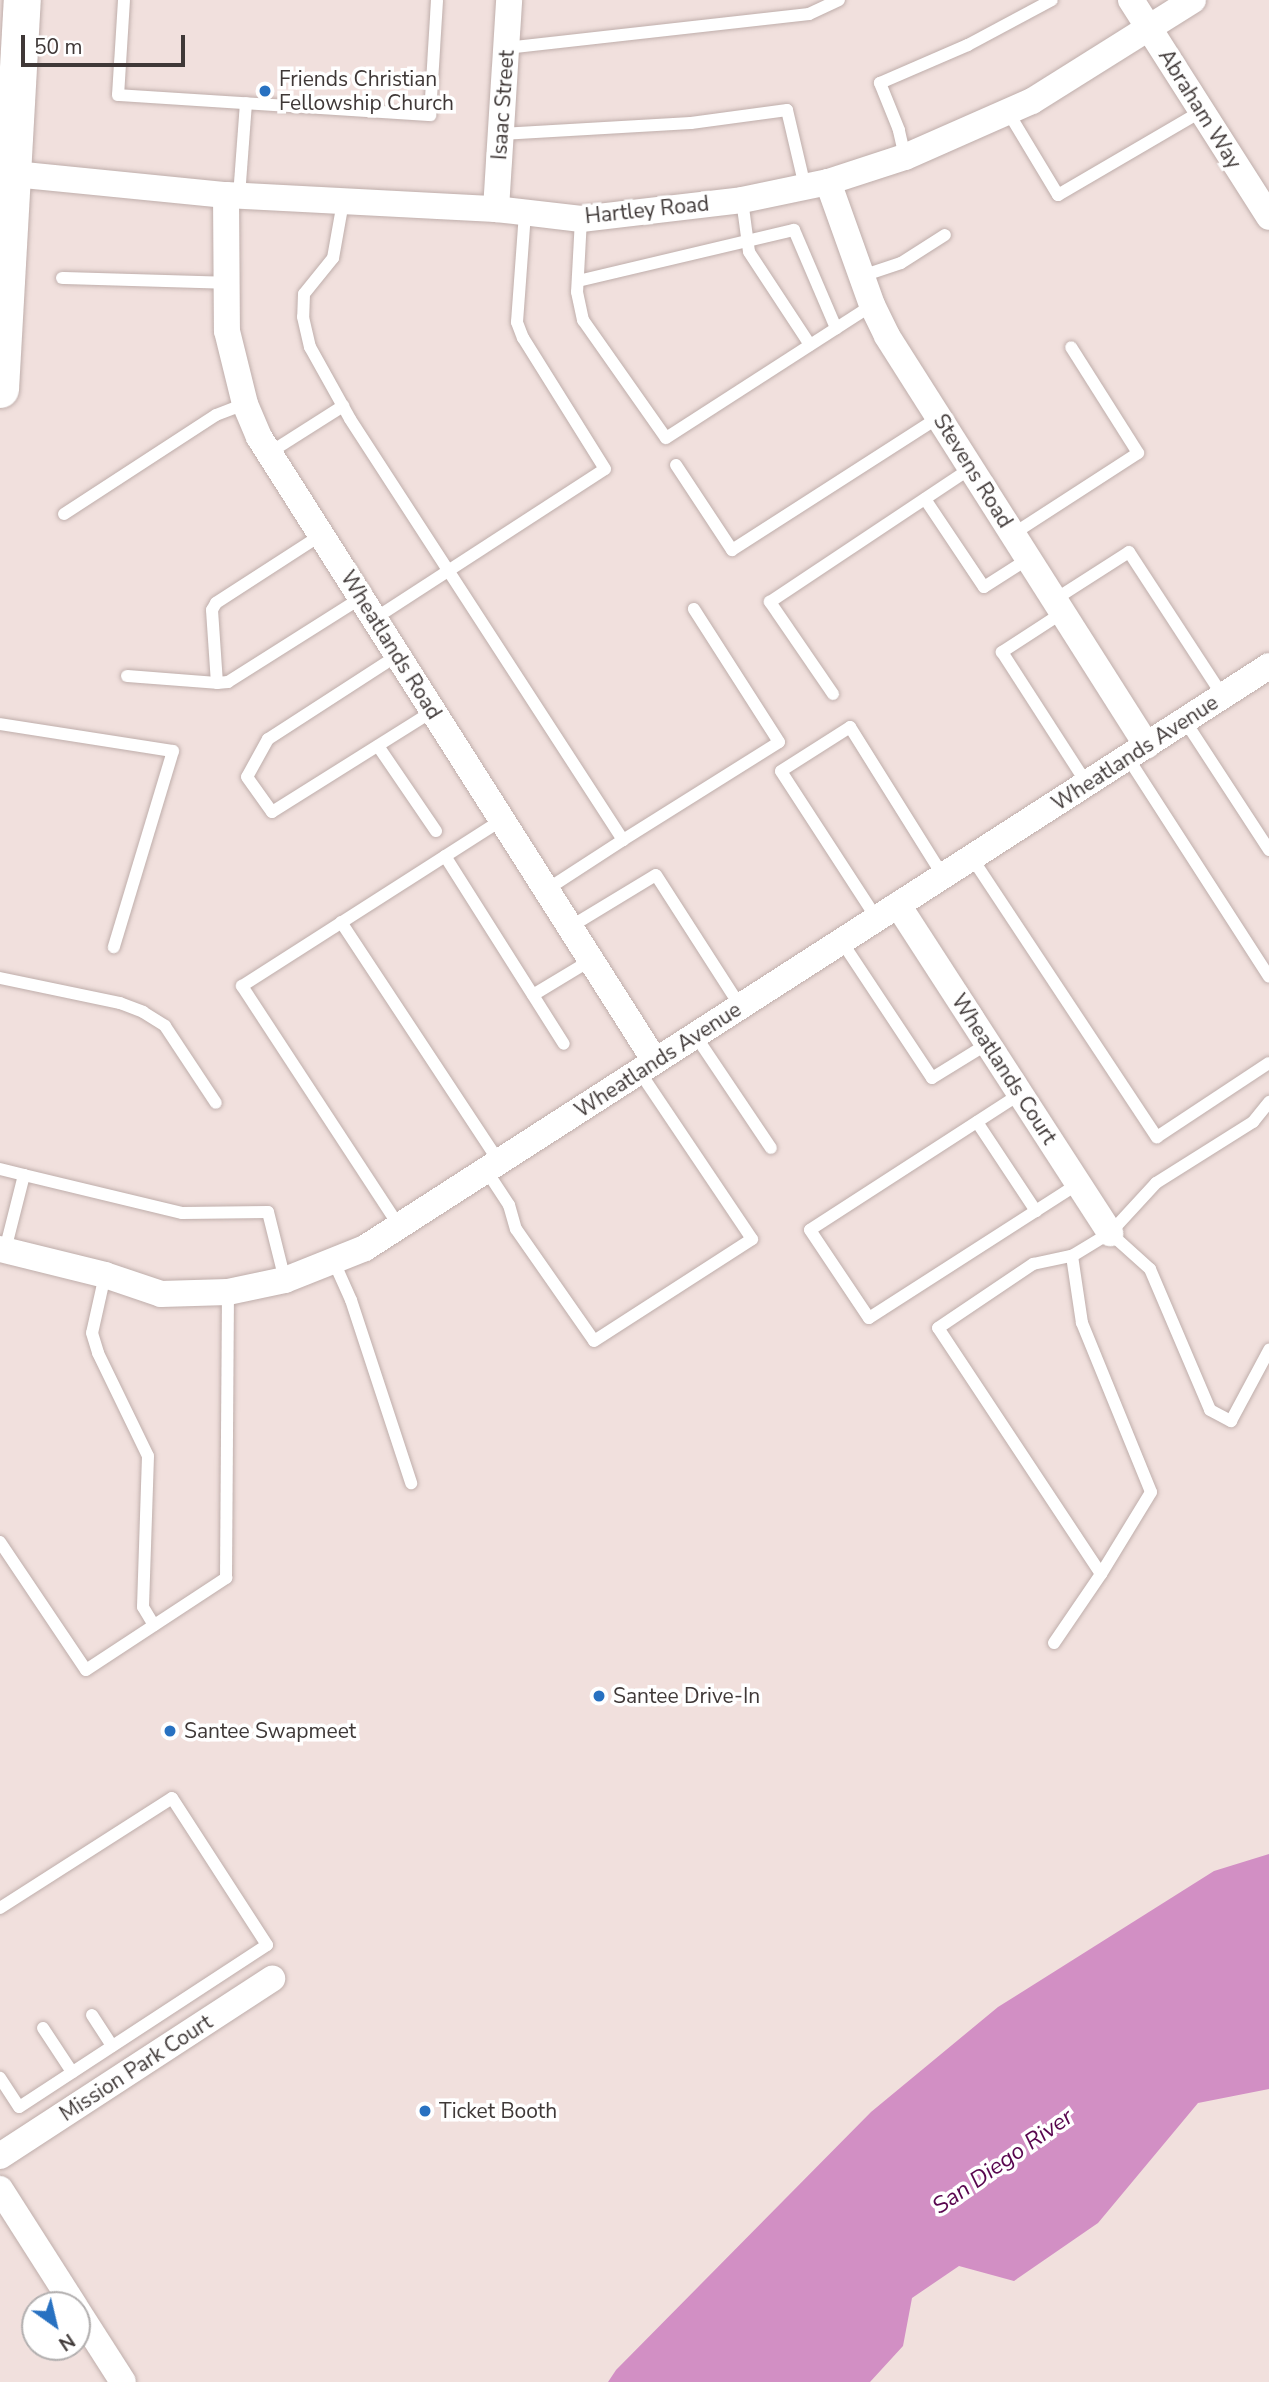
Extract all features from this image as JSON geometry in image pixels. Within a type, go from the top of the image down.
[{"type":"street","points":[[0,388],[22,0]]},
{"type":"street","name":"Isaac Street","points":[[496,209],[509,0]]},
{"type":"street","name":"Abraham Way","points":[[1131,0],[1269,217]]},
{"type":"street","name":"Hartley Road","points":[[14,174],[232,196],[496,209],[581,219],[741,200],[817,184],[905,157],[1008,112],[1031,101],[1150,29],[1193,0]]},
{"type":"street","name":"Stevens Road","points":[[817,184],[862,276],[887,336],[1058,606],[1138,752]]},
{"type":"street","name":"Wheatlands Road","points":[[232,196],[227,331],[245,404],[269,453],[591,960],[647,1066]]},
{"type":"street","name":"Wheatlands Avenue","points":[[2,1249],[106,1275],[161,1294],[228,1292],[285,1280],[365,1248],[1269,666]]},
{"type":"street","name":"Wheatlands Court","points":[[887,912],[987,1044],[1110,1233]]},
{"type":"street","name":"Mission Park Court","points":[[0,2156],[272,1979]]},
{"type":"street","points":[[0,2189],[65,2291]]},
{"type":"street","points":[[91,2332],[123,2382]]},
{"type":"lane","points":[[124,0],[118,95],[430,115],[437,0]]},
{"type":"lane","points":[[506,48],[809,14],[839,0]]},
{"type":"lane","points":[[905,157],[899,130],[880,83],[968,45],[1052,0]]},
{"type":"lane","points":[[232,196],[246,103]]},
{"type":"lane","points":[[501,134],[691,123],[787,110],[817,184]]},
{"type":"lane","points":[[1008,112],[1058,195],[1202,111]]},
{"type":"lane","points":[[741,200],[749,253],[810,345]]},
{"type":"lane","points":[[343,202],[333,258],[304,295],[303,317],[310,346],[343,406],[623,841]]},
{"type":"lane","points":[[127,676],[228,682],[368,608],[448,570],[605,469],[523,338],[517,322],[524,211]]},
{"type":"lane","points":[[581,219],[578,281],[583,320],[666,438],[872,305]]},
{"type":"lane","points":[[578,281],[794,230],[836,328]]},
{"type":"lane","points":[[862,276],[901,263],[945,234]]},
{"type":"lane","points":[[62,278],[227,284]]},
{"type":"lane","points":[[1013,534],[1138,453],[1071,348]]},
{"type":"lane","points":[[64,513],[216,415],[245,404]]},
{"type":"lane","points":[[269,453],[343,406]]},
{"type":"lane","points":[[676,465],[732,550],[939,417]]},
{"type":"lane","points":[[833,694],[770,602],[971,468]]},
{"type":"lane","points":[[925,499],[984,587],[1028,559]]},
{"type":"lane","points":[[217,683],[212,610],[216,603],[321,535]]},
{"type":"lane","points":[[1087,784],[1002,652],[1129,552],[1223,696]]},
{"type":"lane","points":[[547,890],[779,742],[694,610]]},
{"type":"lane","points":[[398,655],[268,740],[247,777],[272,812],[433,711]]},
{"type":"lane","points":[[1185,721],[1269,850]]},
{"type":"lane","points":[[0,724],[173,751],[114,947]]},
{"type":"lane","points":[[887,912],[781,771],[850,727],[943,876]]},
{"type":"lane","points":[[378,746],[436,831]]},
{"type":"lane","points":[[1138,752],[1269,977]]},
{"type":"lane","points":[[399,1226],[242,986],[502,820]]},
{"type":"lane","points":[[445,856],[564,1044]]},
{"type":"lane","points":[[972,858],[1157,1137],[1269,1063]]},
{"type":"lane","points":[[570,927],[656,875],[740,1006]]},
{"type":"lane","points":[[341,922],[492,1166],[516,1229],[594,1341],[752,1239],[647,1066]]},
{"type":"lane","points":[[842,942],[932,1078],[987,1044]]},
{"type":"lane","points":[[533,995],[591,960]]},
{"type":"lane","points":[[0,978],[120,1003],[143,1012],[166,1026],[216,1103]]},
{"type":"lane","points":[[695,1035],[771,1148]]},
{"type":"lane","points":[[1020,1094],[810,1230],[869,1318],[1078,1184]]},
{"type":"lane","points":[[1101,1574],[938,1328],[1033,1264],[1072,1256],[1110,1233],[1156,1183],[1253,1122],[1269,1101]]},
{"type":"lane","points":[[978,1122],[1036,1211]]},
{"type":"lane","points":[[0,1169],[182,1213],[268,1212],[285,1280]]},
{"type":"lane","points":[[2,1249],[24,1174]]},
{"type":"lane","points":[[1110,1233],[1150,1269],[1210,1410],[1231,1421],[1269,1350]]},
{"type":"lane","points":[[1055,1643],[1151,1492],[1082,1323],[1072,1256]]},
{"type":"lane","points":[[334,1262],[351,1300],[411,1483]]},
{"type":"lane","points":[[106,1275],[92,1333],[98,1353],[148,1456],[143,1607],[154,1625]]},
{"type":"lane","points":[[0,1542],[86,1670],[226,1577],[228,1292]]},
{"type":"lane","points":[[0,1909],[172,1798],[267,1945],[19,2107],[0,2078]]},
{"type":"lane","points":[[92,2015],[112,2046]]},
{"type":"lane","points":[[43,2028],[72,2072]]},
{"type":"water","name":"San Diego River","points":[[1269,1854],[1269,2089],[1198,2103],[1098,2223],[1014,2281],[959,2266],[912,2298],[903,2346],[870,2382],[608,2382],[616,2370],[871,2112],[998,2007],[1214,1871]]},
{"type":"place","name":"Friends Christian Fellowship Church","points":[[265,91]]},
{"type":"place","name":"Santee Drive-In","points":[[599,1696]]},
{"type":"place","name":"Santee Swapmeet","points":[[170,1731]]},
{"type":"place","name":"Ticket Booth","points":[[425,2111]]}]
